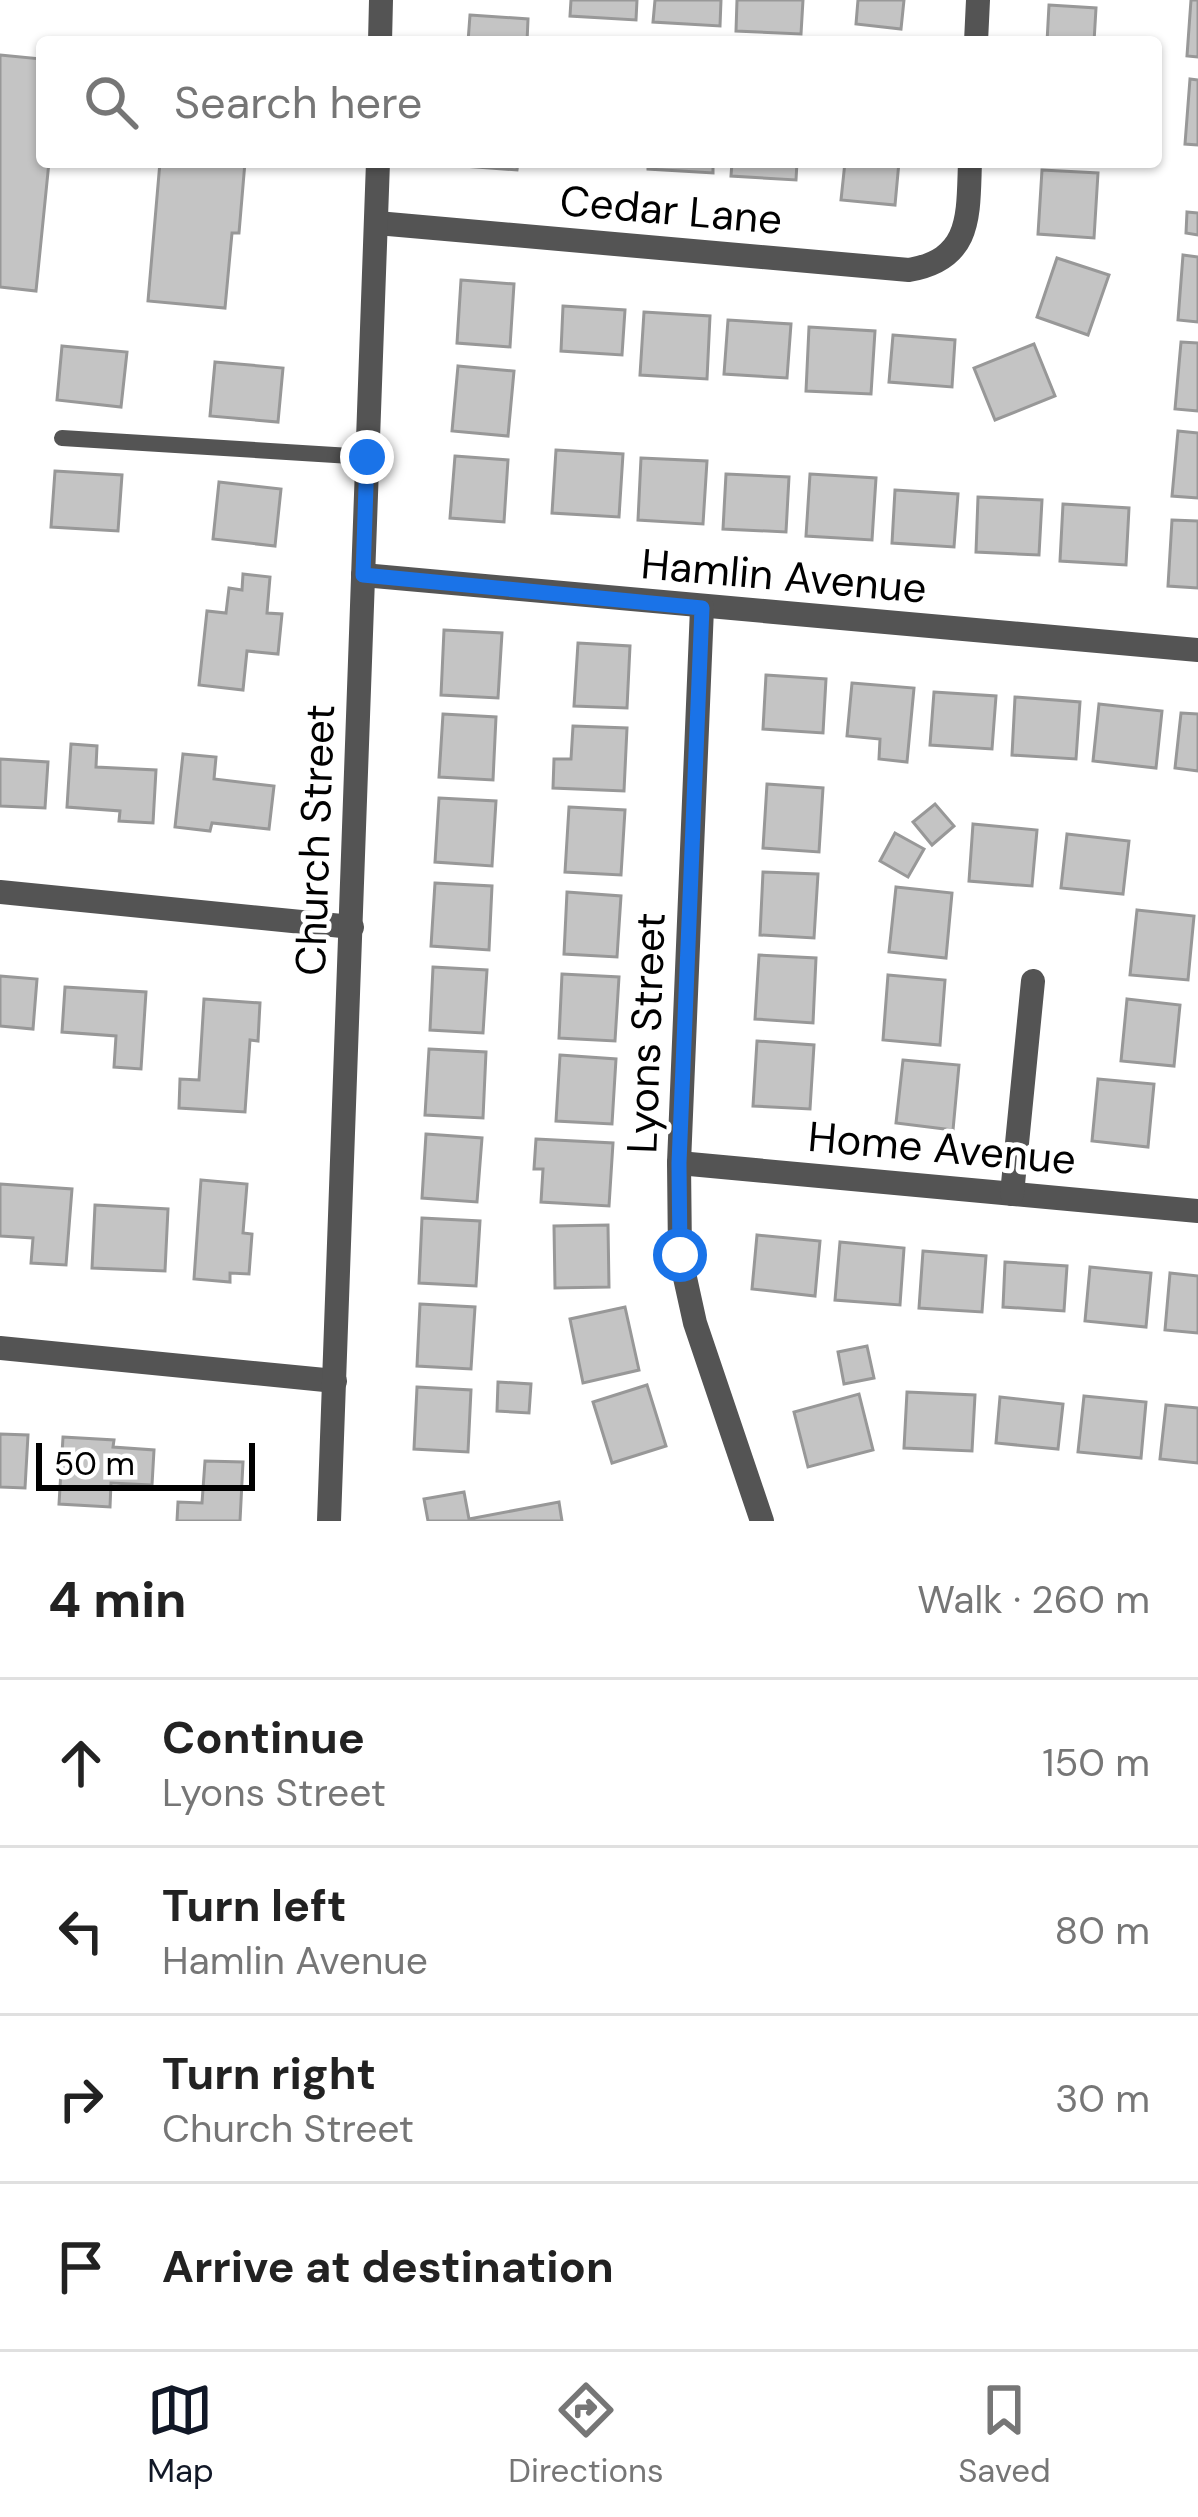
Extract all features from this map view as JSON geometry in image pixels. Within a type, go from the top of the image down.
[{"type":"street","points":[[380,36],[381,0]]},
{"type":"street","points":[[976,36],[978,0]]},
{"type":"street","name":"Church Street","points":[[328,1521],[378,168]]},
{"type":"street","name":"Cedar Lane","points":[[377,223],[909,270],[933,266],[953,252],[965,228],[970,168]]},
{"type":"street","name":"Hamlin Avenue","points":[[363,575],[1198,650]]},
{"type":"street","name":"Lyons Street","points":[[702,608],[679,1163],[680,1255],[695,1323],[762,1521]]},
{"type":"street","points":[[0,892],[352,927]]},
{"type":"street","points":[[1012,1194],[1033,981]]},
{"type":"street","name":"Home Avenue","points":[[679,1163],[1198,1211]]},
{"type":"street","points":[[0,1348],[335,1381]]},
{"type":"lane","points":[[62,438],[367,457]]},
{"type":"building","points":[[571,0],[637,0],[636,20],[570,16]]},
{"type":"building","points":[[655,0],[721,0],[720,26],[653,22]]},
{"type":"building","points":[[737,0],[803,0],[801,34],[736,31]]},
{"type":"building","points":[[858,0],[904,0],[901,29],[856,24]]},
{"type":"building","points":[[1191,0],[1198,0],[1198,57],[1187,56]]},
{"type":"building","points":[[1049,5],[1096,8],[1094,36],[1047,36]]},
{"type":"building","points":[[470,15],[528,19],[527,36],[468,36]]},
{"type":"building","points":[[0,55],[36,58],[36,168],[48,168],[36,291],[0,287]]},
{"type":"building","points":[[1190,79],[1198,80],[1198,145],[1185,144]]},
{"type":"building","points":[[159,168],[244,168],[225,308],[148,301]]},
{"type":"building","points":[[713,168],[713,173],[648,169]]},
{"type":"building","points":[[732,168],[797,168],[796,180],[731,176]]},
{"type":"building","points":[[844,168],[898,168],[895,205],[841,200]]},
{"type":"building","points":[[1042,170],[1098,173],[1094,238],[1038,234]]},
{"type":"building","points":[[1187,212],[1198,213],[1198,235],[1186,233]]},
{"type":"building","points":[[1183,255],[1198,257],[1198,322],[1178,320]]},
{"type":"building","points":[[1057,258],[1109,275],[1088,335],[1037,317]]},
{"type":"building","points":[[461,280],[514,284],[510,347],[457,343]]},
{"type":"building","points":[[563,306],[625,310],[622,355],[561,351]]},
{"type":"building","points":[[644,312],[710,316],[707,379],[640,375]]},
{"type":"building","points":[[728,320],[791,324],[787,378],[724,374]]},
{"type":"building","points":[[809,327],[875,331],[871,394],[806,391]]},
{"type":"building","points":[[893,335],[955,340],[952,387],[889,382]]},
{"type":"building","points":[[1181,342],[1198,343],[1198,411],[1175,409]]},
{"type":"building","points":[[1034,344],[1055,396],[995,420],[974,368]]},
{"type":"building","points":[[62,346],[127,352],[121,407],[57,400]]},
{"type":"building","points":[[215,362],[283,368],[278,422],[210,416]]},
{"type":"building","points":[[458,366],[514,371],[508,436],[452,431]]},
{"type":"building","points":[[1178,431],[1198,433],[1198,498],[1172,496]]},
{"type":"building","points":[[556,450],[623,454],[619,517],[552,513]]},
{"type":"building","points":[[455,456],[508,460],[504,522],[450,518]]},
{"type":"building","points":[[641,458],[707,461],[703,524],[638,520]]},
{"type":"building","points":[[55,471],[122,475],[118,531],[51,527]]},
{"type":"building","points":[[726,474],[789,477],[786,532],[723,529]]},
{"type":"building","points":[[810,474],[876,478],[872,540],[806,536]]},
{"type":"building","points":[[219,482],[281,489],[275,546],[213,539]]},
{"type":"building","points":[[895,490],[958,494],[954,547],[892,543]]},
{"type":"building","points":[[978,497],[1042,500],[1039,555],[976,552]]},
{"type":"building","points":[[1063,504],[1129,508],[1126,565],[1060,561]]},
{"type":"building","points":[[1172,520],[1198,521],[1198,588],[1168,586]]},
{"type":"building","points":[[243,574],[270,577],[267,613],[282,614],[278,654],[247,651],[243,690],[199,685],[207,611],[226,613],[229,588],[242,590]]},
{"type":"building","points":[[444,630],[502,633],[498,698],[441,695]]},
{"type":"building","points":[[578,643],[630,646],[627,708],[574,706]]},
{"type":"building","points":[[766,675],[826,679],[823,733],[763,729]]},
{"type":"building","points":[[852,683],[914,688],[907,762],[879,759],[880,739],[847,736]]},
{"type":"building","points":[[934,692],[996,696],[992,749],[930,745]]},
{"type":"building","points":[[1015,697],[1080,702],[1076,759],[1012,755]]},
{"type":"building","points":[[1099,704],[1162,711],[1156,768],[1093,761]]},
{"type":"building","points":[[1181,713],[1198,714],[1198,771],[1175,768]]},
{"type":"building","points":[[443,714],[496,717],[493,780],[439,777]]},
{"type":"building","points":[[573,726],[627,728],[624,791],[553,788],[554,759],[571,759]]},
{"type":"building","points":[[71,744],[97,746],[96,767],[156,770],[153,823],[119,821],[120,811],[67,807]]},
{"type":"building","points":[[183,754],[216,757],[214,779],[274,786],[269,829],[212,823],[210,831],[175,827]]},
{"type":"building","points":[[0,759],[48,762],[45,808],[0,806]]},
{"type":"building","points":[[767,784],[823,788],[819,852],[763,848]]},
{"type":"building","points":[[439,798],[496,801],[492,866],[435,862]]},
{"type":"building","points":[[935,804],[954,826],[932,845],[913,822]]},
{"type":"building","points":[[569,807],[625,810],[621,875],[565,872]]},
{"type":"building","points":[[973,824],[1037,830],[1032,886],[969,881]]},
{"type":"building","points":[[895,833],[924,849],[908,877],[880,861]]},
{"type":"building","points":[[1067,834],[1129,841],[1123,894],[1061,888]]},
{"type":"building","points":[[763,872],[818,874],[814,938],[760,935]]},
{"type":"building","points":[[435,883],[492,886],[489,950],[431,946]]},
{"type":"building","points":[[896,887],[952,893],[946,958],[889,952]]},
{"type":"building","points":[[567,892],[621,896],[617,957],[564,954]]},
{"type":"building","points":[[1137,910],[1194,916],[1188,980],[1130,975]]},
{"type":"building","points":[[759,955],[816,958],[813,1023],[755,1019]]},
{"type":"building","points":[[433,967],[487,970],[483,1033],[430,1030]]},
{"type":"building","points":[[562,974],[619,977],[615,1041],[559,1038]]},
{"type":"building","points":[[888,975],[945,980],[940,1045],[883,1040]]},
{"type":"building","points":[[0,976],[37,979],[33,1029],[0,1026]]},
{"type":"building","points":[[65,987],[146,992],[141,1069],[114,1067],[116,1036],[62,1032]]},
{"type":"building","points":[[204,999],[260,1003],[258,1041],[250,1040],[245,1112],[179,1108],[180,1079],[199,1080]]},
{"type":"building","points":[[1127,999],[1180,1005],[1174,1066],[1121,1061]]},
{"type":"building","points":[[757,1041],[814,1045],[810,1109],[753,1106]]},
{"type":"building","points":[[429,1049],[486,1052],[483,1118],[425,1115]]},
{"type":"building","points":[[560,1055],[616,1059],[612,1124],[556,1121]]},
{"type":"building","points":[[903,1060],[959,1065],[953,1130],[896,1123]]},
{"type":"building","points":[[1098,1079],[1154,1084],[1148,1147],[1092,1141]]},
{"type":"building","points":[[426,1134],[482,1138],[477,1202],[422,1198]]},
{"type":"building","points":[[536,1139],[613,1143],[609,1206],[541,1202],[543,1169],[534,1169]]},
{"type":"building","points":[[201,1180],[247,1184],[243,1233],[252,1234],[249,1274],[230,1273],[230,1282],[194,1279]]},
{"type":"building","points":[[0,1184],[72,1189],[66,1265],[31,1263],[33,1238],[0,1236]]},
{"type":"building","points":[[95,1205],[168,1209],[165,1271],[92,1268]]},
{"type":"building","points":[[422,1218],[480,1221],[476,1286],[419,1283]]},
{"type":"building","points":[[608,1225],[609,1287],[555,1288],[554,1226]]},
{"type":"building","points":[[757,1235],[820,1241],[815,1296],[752,1289]]},
{"type":"building","points":[[840,1242],[904,1248],[900,1305],[835,1300]]},
{"type":"building","points":[[923,1251],[986,1256],[982,1312],[919,1308]]},
{"type":"building","points":[[1005,1262],[1067,1266],[1064,1311],[1003,1307]]},
{"type":"building","points":[[1090,1267],[1151,1273],[1146,1327],[1085,1321]]},
{"type":"building","points":[[1170,1273],[1198,1276],[1198,1333],[1165,1330]]},
{"type":"building","points":[[420,1304],[475,1307],[471,1369],[417,1366]]},
{"type":"building","points":[[625,1307],[639,1370],[583,1383],[570,1319]]},
{"type":"building","points":[[867,1346],[874,1378],[844,1384],[838,1352]]},
{"type":"building","points":[[498,1382],[531,1384],[529,1413],[497,1411]]},
{"type":"building","points":[[647,1385],[666,1446],[612,1463],[593,1402]]},
{"type":"building","points":[[417,1387],[471,1390],[468,1452],[414,1449]]},
{"type":"building","points":[[907,1392],[975,1395],[972,1451],[904,1448]]},
{"type":"building","points":[[859,1394],[873,1450],[808,1467],[794,1412]]},
{"type":"building","points":[[1084,1396],[1146,1402],[1141,1458],[1078,1452]]},
{"type":"building","points":[[1000,1397],[1063,1404],[1058,1449],[996,1443]]},
{"type":"building","points":[[1166,1405],[1198,1408],[1198,1463],[1160,1459]]},
{"type":"building","points":[[0,1434],[28,1435],[25,1488],[0,1487]]},
{"type":"building","points":[[63,1437],[114,1440],[113,1447],[154,1450],[152,1485],[111,1483],[110,1507],[59,1504]]},
{"type":"building","points":[[205,1461],[243,1462],[240,1521],[177,1521],[178,1502],[202,1503]]},
{"type":"building","points":[[464,1492],[469,1519],[559,1502],[562,1521],[428,1521],[424,1499]]},
{"type":"route","points":[[367,457],[363,575],[702,608],[679,1163],[680,1255]]}]
